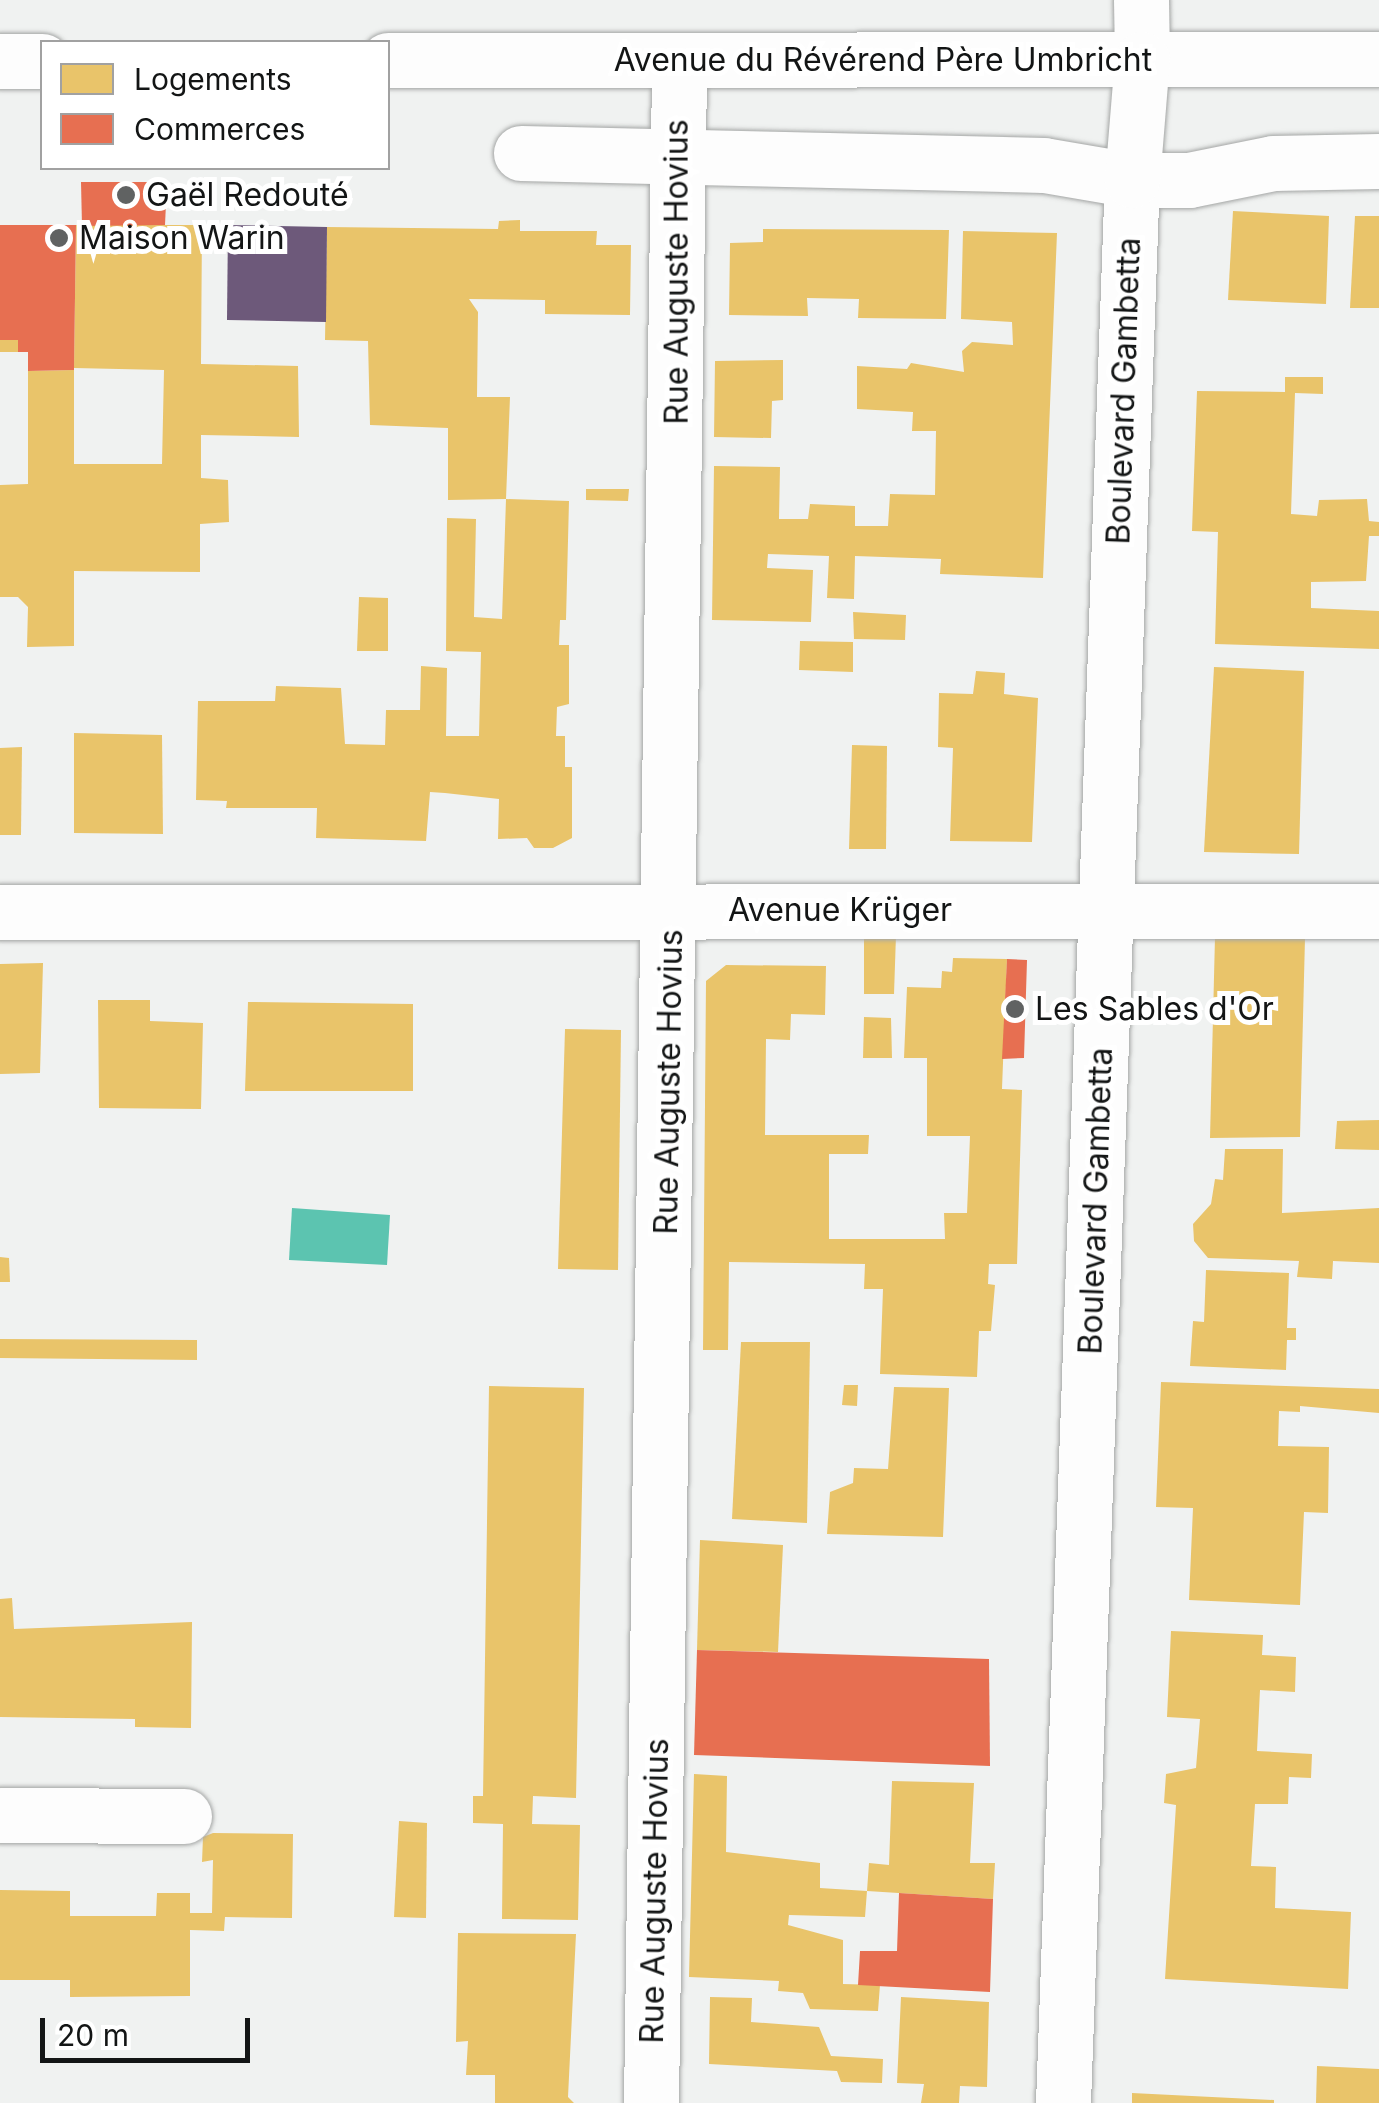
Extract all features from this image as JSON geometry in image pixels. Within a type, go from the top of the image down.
[{"type":"street","name":"Boulevard Gambetta","points":[[1062,2103],[1132,180],[1142,59],[1142,0]]},
{"type":"street","name":"Avenue du Révérend Père Umbricht","points":[[390,60],[1379,58]]},
{"type":"street","points":[[0,61],[40,60]]},
{"type":"street","name":"Rue Auguste Hovius","points":[[651,2103],[671,910],[680,60]]},
{"type":"street","points":[[521,152],[1044,165],[1132,180],[1189,180],[1273,163],[1379,161]]},
{"type":"street","name":"Avenue Krüger","points":[[0,912],[1379,911]]},
{"type":"street","points":[[0,1816],[184,1816]]},
{"type":"shaded area","points":[[292,1208],[390,1215],[387,1265],[289,1260]]},
{"type":"building: Logements","points":[[1233,211],[1329,216],[1326,304],[1228,300]]},
{"type":"building: Logements","points":[[1355,216],[1379,216],[1379,308],[1350,308]]},
{"type":"building: Logements","points":[[520,220],[520,231],[597,231],[596,245],[631,245],[630,315],[545,314],[545,300],[469,299],[478,312],[477,397],[510,397],[506,499],[448,500],[448,428],[370,425],[368,341],[325,340],[327,227],[498,229],[499,221]]},
{"type":"building: Logements","points":[[76,225],[202,225],[201,364],[298,366],[299,437],[201,435],[201,478],[228,480],[229,522],[200,524],[200,572],[74,571],[74,646],[27,647],[28,607],[18,597],[0,597],[0,485],[28,484],[28,371],[74,370],[74,464],[162,464],[164,370],[74,368]]},
{"type":"building: Logements","points":[[763,229],[949,230],[946,319],[858,318],[859,299],[807,298],[808,316],[729,315],[730,243],[763,242]]},
{"type":"building: Logements","points":[[963,231],[1057,233],[1043,578],[940,574],[941,559],[855,556],[854,599],[827,598],[829,556],[768,554],[767,568],[813,570],[811,622],[712,620],[714,466],[780,467],[779,519],[808,519],[810,504],[855,506],[855,526],[888,526],[890,494],[935,495],[936,431],[912,431],[913,412],[857,409],[857,366],[907,369],[911,363],[964,372],[962,351],[972,342],[1013,345],[1012,322],[961,319]]},
{"type":"building: Logements","points":[[0,340],[18,340],[18,352],[0,352]]},
{"type":"building: Logements","points":[[783,360],[783,400],[772,401],[771,438],[714,437],[715,361]]},
{"type":"building: Logements","points":[[1285,377],[1323,377],[1323,394],[1295,393],[1291,514],[1317,516],[1319,500],[1367,499],[1369,521],[1379,522],[1379,536],[1369,536],[1366,581],[1311,582],[1311,608],[1379,611],[1379,649],[1215,644],[1218,532],[1192,531],[1197,391],[1285,392]]},
{"type":"building: Logements","points":[[586,489],[629,489],[628,501],[586,500]]},
{"type":"building: Logements","points":[[506,499],[569,501],[566,620],[560,620],[559,645],[569,645],[569,704],[557,707],[556,736],[565,736],[565,767],[572,767],[572,838],[553,848],[534,848],[527,838],[498,839],[499,799],[445,793],[430,792],[426,841],[316,838],[317,808],[226,808],[227,801],[196,800],[198,701],[275,701],[276,686],[341,688],[345,744],[385,745],[386,710],[420,710],[421,666],[447,668],[446,736],[479,736],[481,652],[446,651],[447,518],[476,519],[474,617],[502,619]]},
{"type":"building: Logements","points":[[359,597],[388,598],[388,651],[357,651]]},
{"type":"building: Logements","points":[[853,612],[906,615],[905,640],[854,639]]},
{"type":"building: Logements","points":[[800,641],[853,642],[853,672],[799,670]]},
{"type":"building: Logements","points":[[1214,667],[1304,671],[1299,854],[1204,852]]},
{"type":"building: Logements","points":[[976,671],[1005,673],[1004,694],[1038,698],[1032,842],[950,841],[953,748],[938,747],[939,693],[973,694]]},
{"type":"building: Logements","points":[[74,733],[162,735],[163,834],[74,833]]},
{"type":"building: Logements","points":[[852,745],[887,746],[886,849],[849,849]]},
{"type":"building: Logements","points":[[22,747],[21,835],[0,835],[0,748]]},
{"type":"building: Logements","points":[[864,935],[896,935],[894,994],[864,994]]},
{"type":"building: Logements","points":[[1215,937],[1305,938],[1300,1137],[1210,1138]]},
{"type":"building: Logements","points":[[953,958],[1007,959],[1002,1089],[1022,1090],[1017,1264],[989,1264],[988,1284],[995,1285],[991,1331],[979,1331],[977,1377],[880,1374],[883,1289],[864,1289],[865,1264],[729,1262],[728,1350],[703,1350],[706,981],[726,965],[826,966],[825,1015],[791,1014],[790,1040],[766,1039],[765,1135],[869,1135],[868,1154],[829,1154],[829,1239],[945,1239],[944,1213],[967,1213],[970,1136],[927,1136],[927,1058],[904,1058],[907,987],[941,988],[942,971],[952,972]]},
{"type":"building: Logements","points":[[43,963],[40,1073],[0,1074],[0,964]]},
{"type":"building: Logements","points":[[98,1000],[150,1000],[150,1021],[203,1023],[201,1109],[99,1108]]},
{"type":"building: Logements","points":[[248,1002],[413,1004],[413,1091],[245,1091]]},
{"type":"building: Logements","points":[[864,1017],[891,1018],[892,1058],[863,1058]]},
{"type":"building: Logements","points":[[565,1029],[621,1030],[618,1270],[558,1269]]},
{"type":"building: Logements","points":[[1379,1120],[1379,1150],[1335,1149],[1337,1121]]},
{"type":"building: Logements","points":[[1225,1149],[1283,1149],[1282,1213],[1379,1208],[1379,1263],[1333,1261],[1332,1279],[1297,1277],[1299,1261],[1208,1258],[1194,1241],[1193,1224],[1211,1204],[1215,1179],[1223,1180]]},
{"type":"building: Logements","points":[[0,1257],[9,1258],[10,1282],[0,1282]]},
{"type":"building: Logements","points":[[1206,1270],[1289,1273],[1287,1328],[1296,1328],[1296,1340],[1287,1340],[1286,1370],[1190,1366],[1193,1321],[1204,1322]]},
{"type":"building: Logements","points":[[0,1339],[197,1340],[197,1360],[0,1358]]},
{"type":"building: Logements","points":[[741,1342],[810,1342],[807,1523],[732,1519]]},
{"type":"building: Logements","points":[[1161,1382],[1379,1389],[1379,1413],[1300,1406],[1300,1412],[1279,1411],[1278,1446],[1329,1447],[1328,1513],[1304,1512],[1300,1605],[1189,1600],[1193,1508],[1156,1507]]},
{"type":"building: Logements","points":[[844,1385],[858,1385],[857,1406],[842,1405]]},
{"type":"building: Logements","points":[[489,1386],[584,1388],[576,1798],[533,1796],[532,1824],[580,1825],[578,1920],[502,1919],[503,1824],[473,1823],[473,1796],[483,1796]]},
{"type":"building: Logements","points":[[894,1387],[949,1388],[943,1537],[827,1534],[830,1492],[853,1483],[854,1468],[888,1469]]},
{"type":"building: Logements","points":[[700,1540],[783,1545],[778,1652],[697,1650]]},
{"type":"building: Logements","points":[[12,1598],[14,1629],[192,1622],[191,1728],[135,1727],[135,1719],[0,1717],[0,1599]]},
{"type":"building: Logements","points":[[1171,1631],[1263,1635],[1262,1655],[1296,1657],[1295,1692],[1260,1690],[1257,1751],[1312,1754],[1311,1778],[1289,1777],[1288,1804],[1255,1804],[1251,1866],[1276,1867],[1275,1908],[1351,1912],[1348,1989],[1165,1979],[1176,1805],[1164,1803],[1166,1774],[1196,1768],[1200,1719],[1167,1717]]},
{"type":"building: Logements","points":[[694,1774],[727,1776],[726,1852],[820,1863],[820,1888],[867,1891],[865,1917],[789,1915],[788,1925],[843,1940],[843,1984],[880,1985],[878,2011],[810,2009],[803,1993],[778,1991],[779,1981],[689,1977]]},
{"type":"building: Logements","points":[[892,1781],[974,1783],[970,1863],[995,1863],[993,1899],[867,1891],[869,1863],[889,1865]]},
{"type":"building: Logements","points":[[399,1821],[427,1823],[426,1918],[394,1917]]},
{"type":"building: Logements","points":[[213,1833],[293,1834],[292,1918],[225,1917],[224,1931],[190,1930],[190,1996],[70,1997],[70,1980],[0,1980],[0,1890],[70,1891],[70,1916],[156,1916],[157,1893],[190,1893],[190,1913],[212,1913],[213,1860],[202,1862],[203,1837]]},
{"type":"building: Logements","points":[[458,1933],[576,1934],[568,2097],[574,2103],[495,2103],[495,2075],[466,2075],[468,2041],[456,2042]]},
{"type":"building: Logements","points":[[710,1997],[752,1998],[751,2022],[819,2027],[831,2056],[883,2059],[882,2083],[841,2082],[837,2071],[709,2064]]},
{"type":"building: Logements","points":[[901,1997],[989,2002],[987,2087],[960,2086],[959,2103],[921,2103],[924,2084],[897,2083]]},
{"type":"building: Logements","points":[[1317,2066],[1379,2069],[1379,2103],[1316,2103]]},
{"type":"building: Logements","points":[[1132,2093],[1274,2100],[1274,2103],[1132,2103]]},
{"type":"building: Commerces","points":[[81,182],[167,182],[165,225],[82,226]]},
{"type":"building: Commerces","points":[[0,225],[76,225],[74,370],[28,371],[28,352],[18,352],[18,340],[0,340]]},
{"type":"building: Commerces","name":"Les Sables d'Or","points":[[1007,959],[1027,960],[1024,1058],[1002,1059]]},
{"type":"building: Commerces","points":[[697,1650],[989,1659],[990,1766],[694,1755]]},
{"type":"building: Commerces","points":[[899,1893],[993,1899],[990,1992],[858,1985],[860,1951],[897,1951]]},
{"type":"building: Bureaux","points":[[228,225],[327,227],[326,322],[227,320]]},
{"type":"place","name":"Gaël Redouté","points":[[126,195]]},
{"type":"place","name":"Maison Warin","points":[[59,238]]},
{"type":"place","name":"Les Sables d'Or","points":[[1015,1009]]}]
